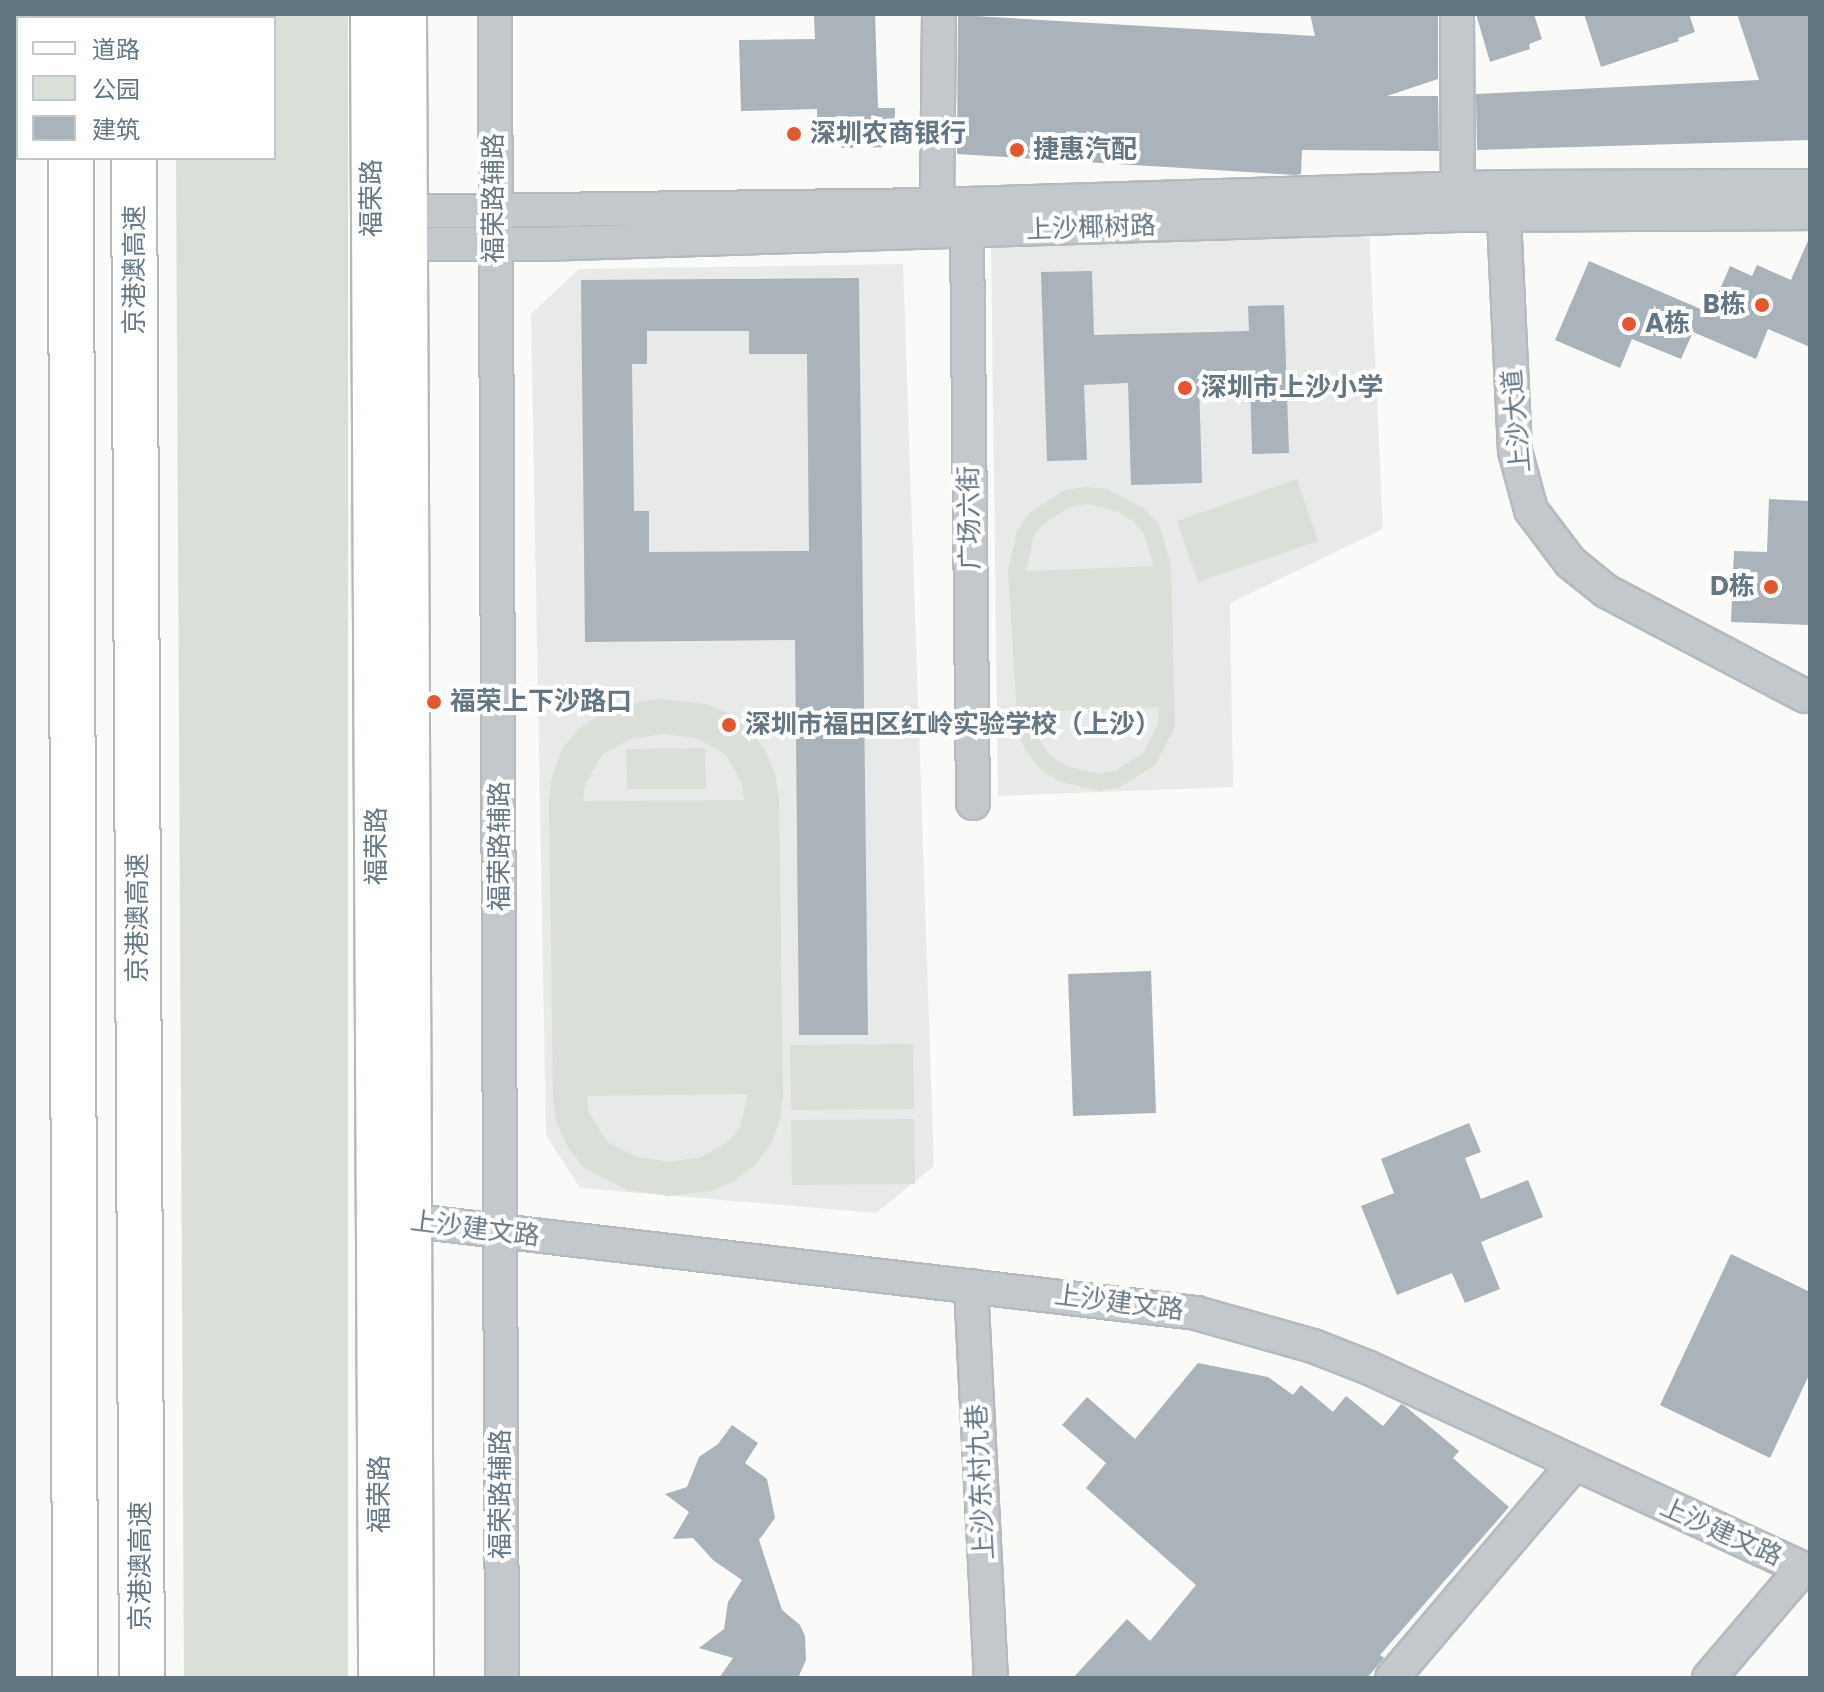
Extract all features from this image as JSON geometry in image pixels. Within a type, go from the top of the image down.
[{"type":"highway","points":[[71,160],[75,1678]]},
{"type":"highway","name":"京港澳高速","points":[[134,160],[142,1678]]},
{"type":"main road","name":"福荣路","points":[[372,14],[389,228],[395,1219],[412,1678]]},
{"type":"main road","name":"福荣路","points":[[389,228],[405,14]]},
{"type":"main road","name":"福荣路","points":[[380,1678],[395,1219]]},
{"type":"street","name":"福荣路辅路","points":[[495,14],[502,1678]]},
{"type":"street","points":[[937,205],[939,14]]},
{"type":"street","points":[[1457,14],[1458,202]]},
{"type":"street","name":"上沙椰树路","points":[[389,228],[494,212],[937,205],[1458,202],[1810,186]]},
{"type":"street","name":"上沙椰树路","points":[[1504,201],[1810,213]]},
{"type":"street","name":"上沙大道","points":[[1504,201],[1515,451],[1531,510],[1570,562],[1606,591],[1805,696]]},
{"type":"street","name":"上沙椰树路","points":[[389,228],[494,244],[967,232],[1458,202]]},
{"type":"street","name":"广场六街","points":[[967,232],[973,803]]},
{"type":"street","name":"上沙建文路","points":[[395,1219],[1127,1302],[1196,1313],[1254,1327],[1367,1367],[1573,1465],[1806,1570]]},
{"type":"street","name":"上沙东村九巷","points":[[971,1286],[991,1678]]},
{"type":"street","points":[[1392,1678],[1573,1465]]},
{"type":"street","points":[[1709,1678],[1806,1570]]},
{"type":"shaded area","name":"深圳市上沙小学","points":[[1369,227],[1383,529],[1230,603],[1233,787],[998,796],[991,247]]},
{"type":"shaded area","name":"深圳市福田区红岭实验学校（上沙）","points":[[903,264],[934,1166],[876,1213],[580,1188],[546,1135],[531,314],[579,269]]},
{"type":"green space","points":[[348,14],[348,1678],[184,1678],[176,160],[276,160],[276,16],[176,16]]},
{"type":"green space","points":[[1297,479],[1318,541],[1198,582],[1177,521]]},
{"type":"green space","points":[[1086,487],[1107,489],[1145,509],[1159,525],[1171,565],[1175,727],[1155,765],[1120,787],[1099,791],[1058,781],[1041,769],[1027,753],[1018,733],[1008,570],[1017,531],[1029,513],[1065,490]],"holes":[[[1087,504],[1119,512],[1133,521],[1144,534],[1154,566],[1026,571],[1033,538],[1042,525],[1070,507]],[[1159,707],[1158,724],[1143,753],[1115,771],[1098,774],[1066,766],[1052,757],[1041,743],[1032,712]]]},
{"type":"green space","points":[[662,699],[705,704],[728,713],[749,729],[765,750],[775,774],[779,798],[783,1096],[780,1120],[771,1144],[755,1165],[734,1181],[711,1191],[669,1196],[627,1190],[583,1167],[567,1146],[556,1121],[553,1098],[549,800],[552,776],[561,751],[577,730],[599,715],[641,701]],"holes":[[[663,734],[696,738],[725,754],[742,783],[744,800],[583,801],[585,784],[602,755],[631,739]],[[748,1094],[740,1127],[730,1141],[701,1157],[669,1162],[637,1157],[607,1142],[589,1113],[587,1096]]]},
{"type":"green space","points":[[705,748],[706,789],[627,789],[626,749]]},
{"type":"green space","points":[[913,1044],[914,1109],[791,1110],[790,1045]]},
{"type":"green space","points":[[914,1119],[915,1184],[792,1185],[791,1120]]},
{"type":"building","points":[[875,14],[878,108],[895,108],[895,147],[842,148],[841,131],[817,131],[817,109],[741,111],[739,40],[815,39],[814,16]]},
{"type":"building","points":[[1310,14],[1438,14],[1438,79],[1387,96],[1438,96],[1439,151],[1302,150],[1301,174],[1296,175],[957,154],[958,15],[1315,36]]},
{"type":"building","points":[[1476,14],[1534,14],[1542,39],[1529,44],[1530,49],[1490,62]]},
{"type":"building","points":[[1584,14],[1689,14],[1695,32],[1678,38],[1679,41],[1601,67]]},
{"type":"building","points":[[1737,14],[1810,14],[1810,140],[1477,150],[1476,94],[1759,80]]},
{"type":"building","points":[[1810,236],[1810,347],[1768,329],[1756,359],[1693,332],[1681,359],[1632,339],[1620,368],[1555,340],[1589,261],[1710,313],[1730,266],[1752,276],[1757,265],[1791,280]]},
{"type":"building","points":[[1092,271],[1094,335],[1249,331],[1248,306],[1284,305],[1289,453],[1252,454],[1250,380],[1199,382],[1202,483],[1131,485],[1128,383],[1084,385],[1087,460],[1047,461],[1041,272]]},
{"type":"building","points":[[859,278],[868,1035],[799,1035],[795,640],[585,642],[581,280]],"holes":[[[647,331],[749,331],[749,354],[807,354],[809,551],[649,552],[649,511],[634,511],[632,364],[647,364]]]},
{"type":"building","name":"D栋","points":[[1769,499],[1810,501],[1810,625],[1731,622],[1734,551],[1767,552]]},
{"type":"building","points":[[1151,971],[1156,1113],[1073,1116],[1068,974]]},
{"type":"building","points":[[1469,1123],[1481,1152],[1465,1158],[1481,1199],[1528,1180],[1543,1217],[1481,1242],[1500,1289],[1465,1303],[1452,1273],[1397,1295],[1361,1206],[1394,1193],[1381,1159]]},
{"type":"building","points":[[1731,1254],[1810,1292],[1810,1373],[1770,1458],[1660,1405]]},
{"type":"building","points":[[1198,1363],[1268,1377],[1293,1395],[1301,1385],[1333,1412],[1346,1396],[1383,1426],[1401,1404],[1459,1451],[1453,1458],[1509,1507],[1380,1655],[1384,1658],[1367,1678],[1073,1678],[1127,1619],[1150,1641],[1196,1585],[1086,1488],[1106,1463],[1062,1425],[1087,1397],[1135,1439]]},
{"type":"building","points":[[732,1425],[758,1443],[745,1463],[767,1479],[775,1518],[759,1540],[782,1610],[800,1625],[805,1636],[806,1660],[798,1678],[719,1678],[733,1658],[699,1648],[724,1629],[728,1602],[742,1580],[713,1560],[693,1538],[673,1539],[689,1512],[665,1494],[687,1487],[699,1457],[718,1444]]},
{"type":"place","name":"深圳农商银行","points":[[794,134]]},
{"type":"place","name":"捷惠汽配","points":[[1017,150]]},
{"type":"place","name":"B栋","points":[[1762,305]]},
{"type":"place","name":"A栋","points":[[1629,324]]},
{"type":"place","name":"深圳市上沙小学","points":[[1185,388]]},
{"type":"place","name":"D栋","points":[[1771,587]]},
{"type":"place","name":"福荣上下沙路口","points":[[434,702]]},
{"type":"place","name":"深圳市福田区红岭实验学校（上沙）","points":[[729,725]]}]
